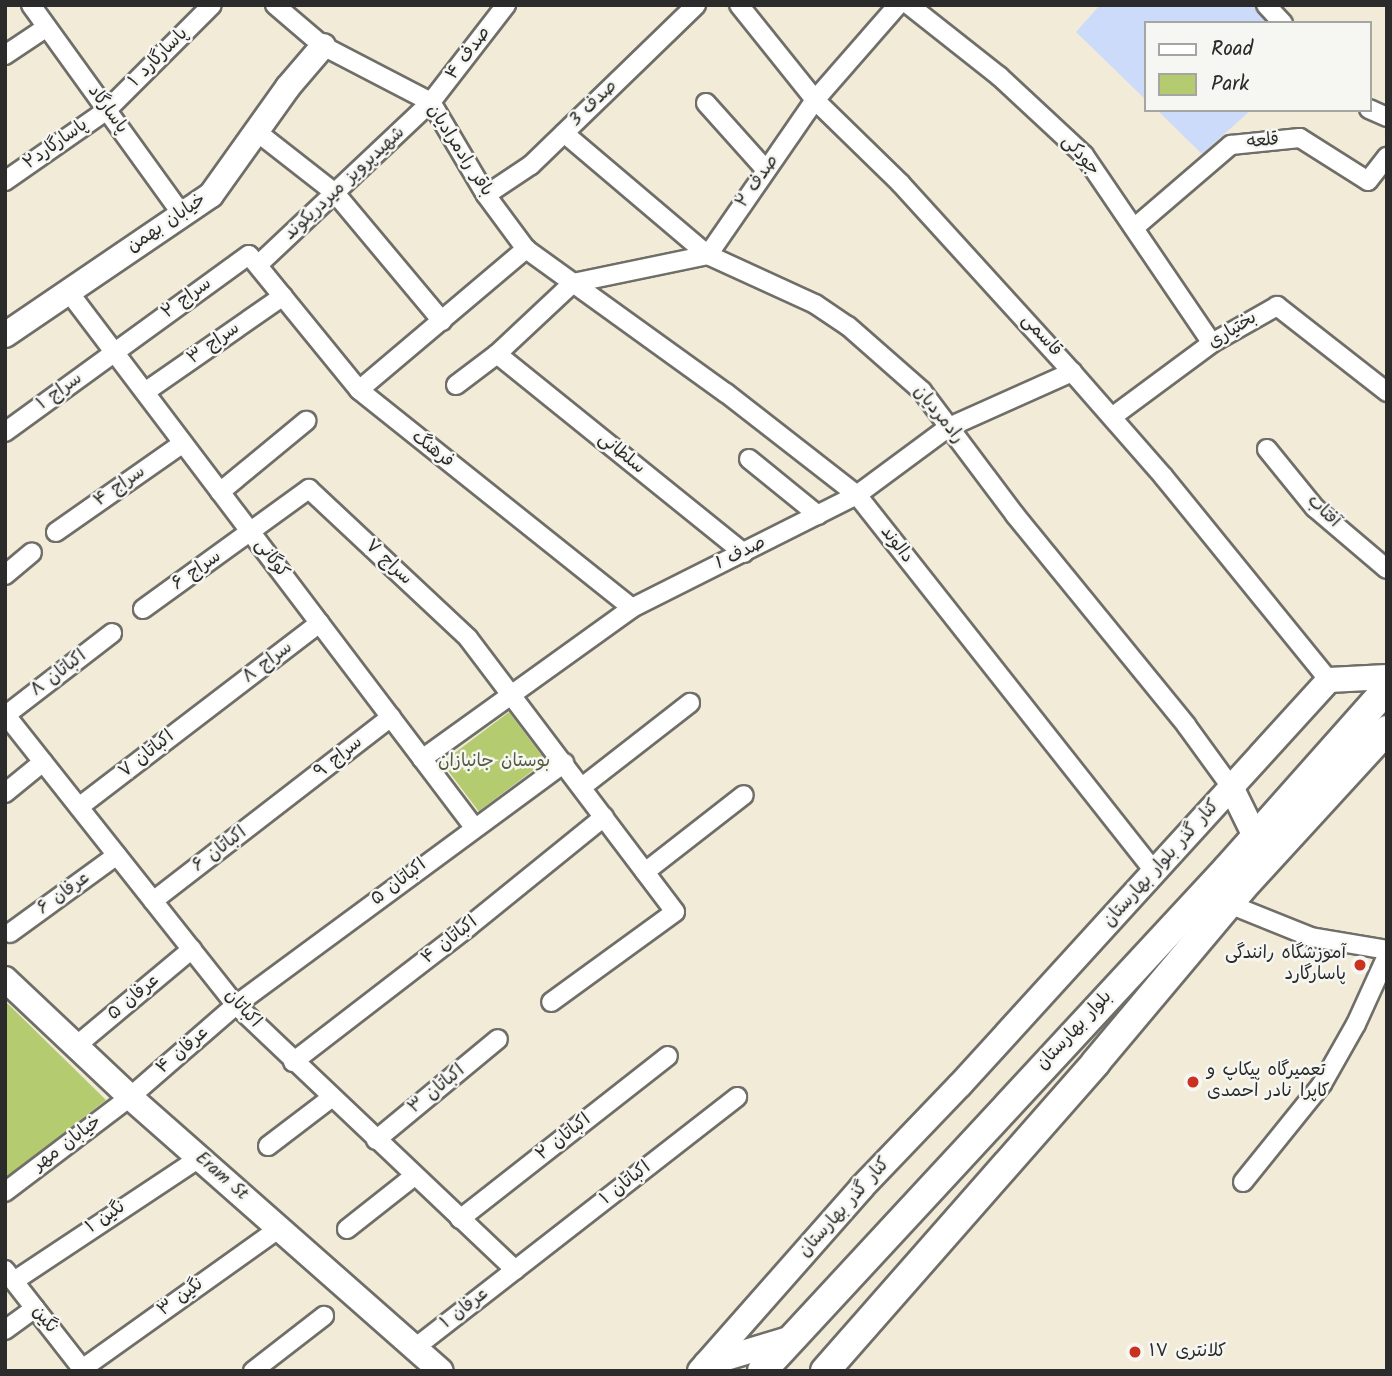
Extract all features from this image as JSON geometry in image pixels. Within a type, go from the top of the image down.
[{"type":"main road","name":"خیابان بهمن","points":[[5,335],[211,195],[288,87],[323,46]]},
{"type":"main road","points":[[1329,680],[1387,677]]},
{"type":"main road","name":"کنار گذر بلوار بهارستان","points":[[994,1048],[1329,680]]},
{"type":"main road","name":"بلوار بهارستان","points":[[762,1371],[1387,689]]},
{"type":"main road","name":"بلوار بهارستان","points":[[825,1371],[1096,1062],[1228,904],[1387,730]]},
{"type":"main road","points":[[1231,787],[1255,836]]},
{"type":"main road","name":"Eram St","points":[[5,979],[130,1097],[441,1371]]},
{"type":"main road","points":[[1069,1036],[1057,1064],[1059,1071],[1072,1075],[1096,1062]]},
{"type":"main road","name":"کنار گذر بهارستان","points":[[703,1367],[862,1187],[994,1048]]},
{"type":"main road","points":[[1001,1112],[1024,1097],[1038,1099],[1040,1106],[1031,1135]]},
{"type":"main road","points":[[703,1367],[792,1338]]},
{"type":"street","name":"پاسارگاد","points":[[31,5],[182,214]]},
{"type":"street","name":"پاسارگارد ۱","points":[[107,110],[212,5]]},
{"type":"street","name":"باقر رادمرادیان","points":[[275,5],[323,46],[431,102],[486,195],[526,249],[573,283]]},
{"type":"street","name":"صدف ۴","points":[[431,102],[506,5]]},
{"type":"street","name":"صدف 3","points":[[486,195],[531,165],[696,5]]},
{"type":"street","name":"قاسمی","points":[[739,5],[815,100],[901,184],[1112,417],[1329,680]]},
{"type":"street","name":"صدف ۲","points":[[708,255],[815,100],[898,5]]},
{"type":"street","name":"جودکی","points":[[909,5],[999,76],[1084,155],[1212,343]]},
{"type":"street","points":[[1266,5],[1281,21]]},
{"type":"street","points":[[5,55],[47,27]]},
{"type":"street","name":"شهیدپرویز میردریکوند","points":[[258,265],[431,102]]},
{"type":"street","points":[[706,103],[766,170]]},
{"type":"street","name":"پاسارگارد۲","points":[[5,181],[107,110]]},
{"type":"street","points":[[1371,110],[1387,117]]},
{"type":"street","points":[[257,132],[335,193],[442,321]]},
{"type":"street","name":"رادمردیان","points":[[564,133],[708,255],[815,304],[848,326],[922,391],[1015,516],[1186,725],[1231,787]]},
{"type":"street","name":"قلعه","points":[[1134,228],[1231,145],[1300,138],[1368,181],[1387,158]]},
{"type":"street","points":[[359,390],[526,249]]},
{"type":"street","name":"سراج ۲","points":[[114,352],[249,255],[258,265]]},
{"type":"street","points":[[456,385],[497,354],[573,283],[708,255]]},
{"type":"street","name":"فرهنگ","points":[[258,265],[359,390],[632,608]]},
{"type":"street","name":"دالوند","points":[[573,283],[726,393],[857,495],[1155,873]]},
{"type":"street","name":"کوگانی","points":[[68,291],[474,827]]},
{"type":"street","name":"سراج ۳","points":[[145,393],[283,296]]},
{"type":"street","name":"بختیاری","points":[[1112,417],[1212,343],[1277,306],[1387,393]]},
{"type":"street","name":"سراج ۱","points":[[5,432],[114,352]]},
{"type":"street","name":"سلطانی","points":[[497,354],[744,553]]},
{"type":"street","name":"صدف 1","points":[[422,759],[632,608],[857,495],[949,427],[1072,372]]},
{"type":"street","points":[[220,492],[306,421]]},
{"type":"street","name":"سراج ۴","points":[[57,532],[183,443]]},
{"type":"street","name":"آفتاب","points":[[1267,449],[1315,508],[1387,569]]},
{"type":"street","points":[[749,458],[818,515]]},
{"type":"street","name":"سراج ۷","points":[[251,533],[309,489],[468,638],[512,693]]},
{"type":"street","name":"سراج ۶","points":[[143,609],[251,533]]},
{"type":"street","points":[[5,575],[32,552]]},
{"type":"street","name":"سراج ۸","points":[[216,702],[320,623]]},
{"type":"street","name":"اکباتان ۸","points":[[6,714],[112,633]]},
{"type":"street","points":[[512,693],[675,912],[551,1002]]},
{"type":"street","name":"اکباتان ۷","points":[[79,807],[216,702]]},
{"type":"street","points":[[582,788],[690,703]]},
{"type":"street","name":"اکباتان","points":[[6,714],[236,1005],[514,1270]]},
{"type":"street","name":"سراج ۹","points":[[287,800],[391,717]]},
{"type":"street","points":[[5,793],[43,762]]},
{"type":"street","name":"اکباتان ۵","points":[[236,1005],[564,763]]},
{"type":"street","points":[[645,872],[744,795]]},
{"type":"street","name":"اکباتان ۶","points":[[153,901],[287,800]]},
{"type":"street","name":"اکباتان ۴","points":[[293,1062],[468,927],[604,817]]},
{"type":"street","name":"عرفان ۶","points":[[10,933],[117,855]]},
{"type":"street","points":[[1228,904],[1311,937],[1387,950]]},
{"type":"street","name":"عرفان ۵","points":[[76,1046],[192,950]]},
{"type":"street","points":[[1243,1182],[1322,1084],[1356,1024],[1387,956]]},
{"type":"street","name":"عرفان ۴","points":[[130,1097],[236,1005]]},
{"type":"street","name":"اکباتان ۳","points":[[376,1140],[498,1039]]},
{"type":"street","name":"اکباتان ۲","points":[[460,1219],[668,1056]]},
{"type":"street","name":"خیابان مهر","points":[[5,1192],[130,1097]]},
{"type":"street","name":"اکباتان ۱","points":[[514,1270],[737,1097]]},
{"type":"street","points":[[268,1146],[331,1098]]},
{"type":"street","name":"نگین ۱","points":[[10,1275],[199,1158]]},
{"type":"street","points":[[347,1229],[414,1176]]},
{"type":"street","name":"نگین ۳","points":[[83,1370],[280,1228]]},
{"type":"street","name":"عرفان ۱","points":[[416,1347],[514,1270]]},
{"type":"street","name":"نگین","points":[[10,1275],[83,1370]]},
{"type":"street","points":[[5,1330],[35,1308]]},
{"type":"street","points":[[253,1371],[324,1316]]},
{"type":"shaded area","points":[[1100,5],[1255,5],[1271,21],[1144,21],[1144,98],[1076,32]]},
{"type":"shaded area","points":[[1159,112],[1249,112],[1202,154]]},
{"type":"green space","name":"بوستان جانبازان","points":[[509,712],[546,761],[479,811],[442,763]]},
{"type":"green space","points":[[5,1001],[106,1100],[5,1178]]},
{"type":"place","name":"آموزشگاه رانندگی پاسارگارد","points":[[1360,965]]},
{"type":"place","name":"تعمیرگاه پیکاپ و کاپرا نادر احمدی","points":[[1193,1082]]},
{"type":"place","name":"کلانتری ۱۷","points":[[1135,1352]]}]
